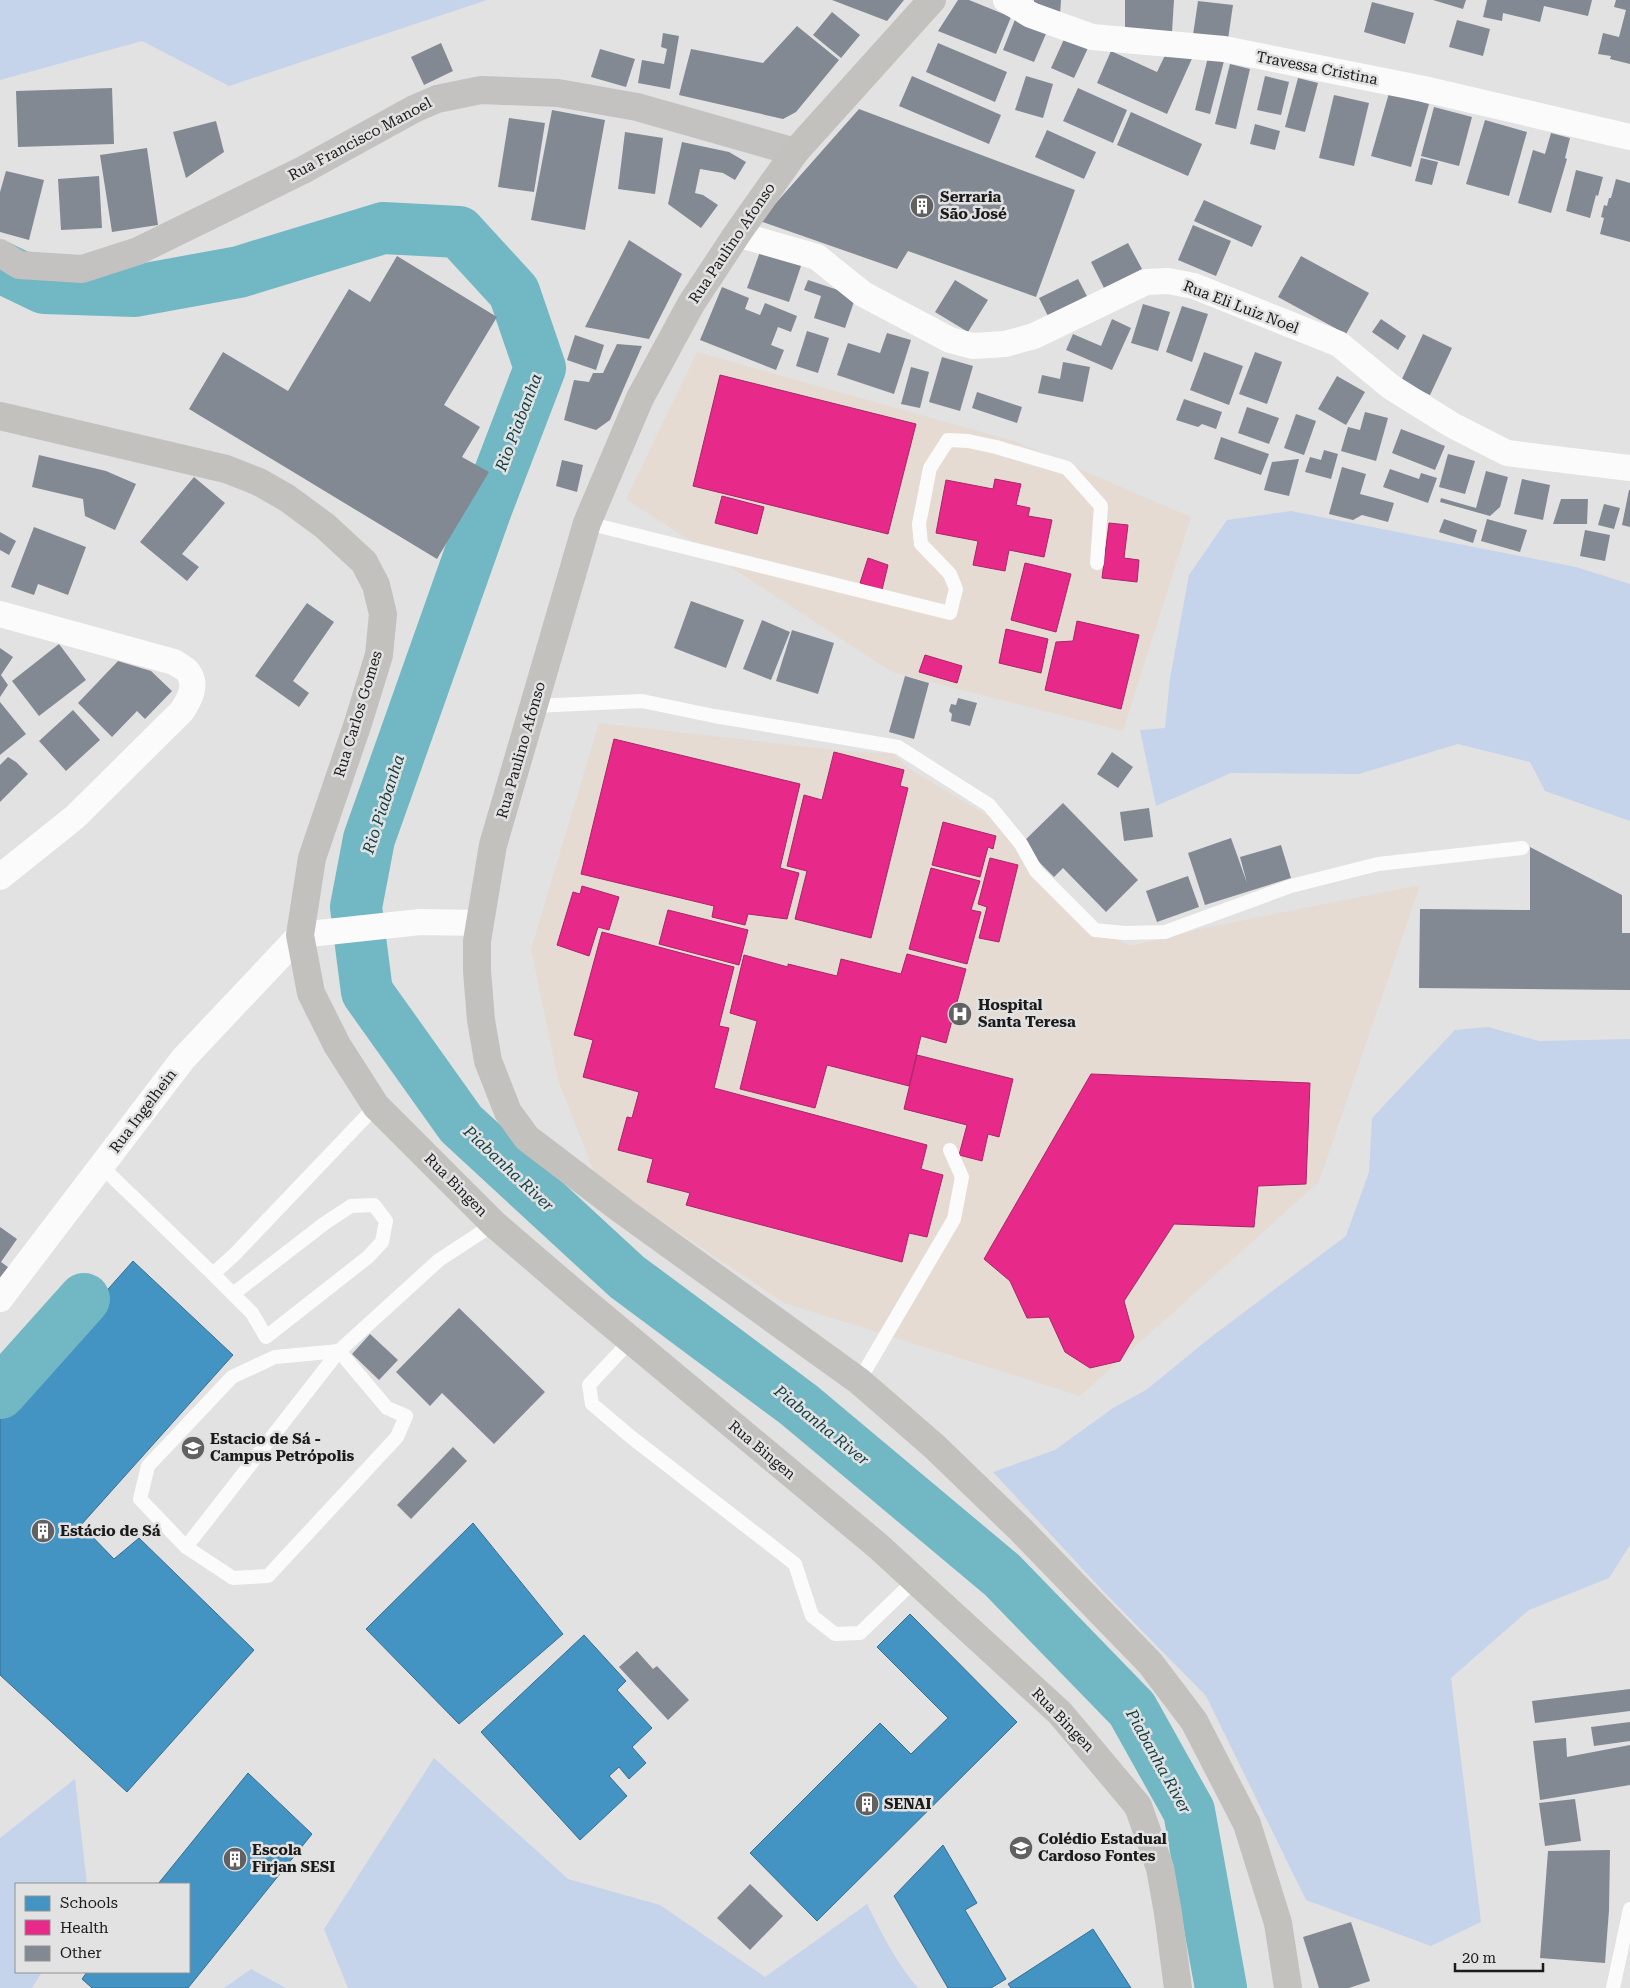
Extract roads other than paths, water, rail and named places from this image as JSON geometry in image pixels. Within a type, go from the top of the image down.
[{"type":"main road","name":"Rua Paulino Afonso","points":[[479,923],[493,845],[588,523],[640,398],[691,304],[737,234],[795,152],[932,0]]},
{"type":"main road","name":"Rua Francisco Manoel","points":[[0,253],[19,265],[82,269],[138,251],[303,170],[414,109],[437,99],[481,90],[558,93],[637,107],[795,152]]},
{"type":"main road","name":"Rua Carlos Gomes","points":[[0,416],[226,469],[259,482],[287,498],[325,526],[364,562],[376,584],[383,614],[379,655],[312,858],[300,935]]},
{"type":"main road","points":[[479,923],[476,942],[477,971],[481,1020],[488,1061],[508,1112],[527,1138],[623,1211],[860,1381],[935,1446],[1021,1530],[1150,1664],[1194,1721],[1248,1824],[1278,1923],[1288,1988]]},
{"type":"main road","name":"Rua Bingen","points":[[300,935],[311,993],[337,1045],[376,1106],[494,1224],[878,1546],[1060,1713],[1138,1806],[1160,1868],[1178,1988]]},
{"type":"street","name":"Travessa Cristina","points":[[1006,0],[1031,15],[1092,37],[1224,49],[1424,89],[1630,138]]},
{"type":"street","name":"Rua Eli Luiz Noel","points":[[737,234],[817,257],[863,294],[950,340],[973,346],[1005,344],[1034,336],[1146,282],[1168,281],[1194,286],[1338,344],[1391,387],[1452,425],[1507,453],[1630,468]]},
{"type":"street","points":[[0,614],[174,662],[188,671],[192,681],[191,696],[182,711],[75,817],[0,877]]},
{"type":"street","points":[[300,935],[420,922],[479,923]]},
{"type":"street","name":"Rua Ingelhein","points":[[0,1299],[183,1059],[300,935]]},
{"type":"lane","points":[[588,523],[950,613],[956,589],[950,574],[921,544],[919,524],[930,468],[948,440],[996,448],[1067,468],[1101,506],[1097,563]]},
{"type":"lane","points":[[534,706],[642,701],[848,740],[898,746],[989,805],[1021,844],[1036,871],[1095,930],[1125,933],[1166,932],[1291,886],[1378,864],[1522,848]]},
{"type":"lane","points":[[214,1274],[376,1106]]},
{"type":"lane","points":[[860,1381],[954,1219],[962,1178],[950,1150]]},
{"type":"lane","points":[[101,1166],[252,1313],[275,1357]]},
{"type":"lane","points":[[232,1294],[324,1223],[351,1206],[374,1205],[386,1221],[382,1242],[368,1256],[266,1337]]},
{"type":"lane","points":[[186,1547],[340,1351],[439,1260],[494,1224]]},
{"type":"lane","points":[[631,1340],[590,1385],[592,1404],[631,1438],[795,1564],[812,1616],[835,1634],[860,1633],[915,1580]]},
{"type":"lane","points":[[340,1351],[387,1408],[406,1416],[397,1437],[268,1576],[233,1578],[186,1547],[140,1499],[148,1466],[232,1377],[275,1357],[340,1351]]},
{"type":"lane","points":[[1613,1988],[1630,1909]]},
{"type":"waterway","name":"Piabanha River","points":[[0,267],[44,288],[135,291],[239,272],[383,228],[459,232],[514,292],[540,368],[486,509],[369,839],[356,907],[367,992],[461,1124],[627,1277],[799,1405],[1002,1575],[1132,1709],[1189,1811],[1221,1988]]},
{"type":"waterway","points":[[0,1393],[84,1299]]},
{"type":"place","name":"Serraria São José","points":[[922,206]]},
{"type":"place","name":"Hospital Santa Teresa","points":[[960,1014]]},
{"type":"place","name":"Estacio de Sá - Campus Petrópolis","points":[[193,1448]]},
{"type":"place","name":"Estácio de Sá","points":[[43,1531]]},
{"type":"place","name":"SENAI","points":[[867,1804]]},
{"type":"place","name":"Colédio Estadual Cardoso Fontes","points":[[1021,1848]]},
{"type":"place","name":"Escola Firjan SESI","points":[[235,1859]]},
{"type":"water label","name":"Rio Piabanha","points":[[518,422]]},
{"type":"water label","name":"Rio Piabanha","points":[[383,804]]}]
